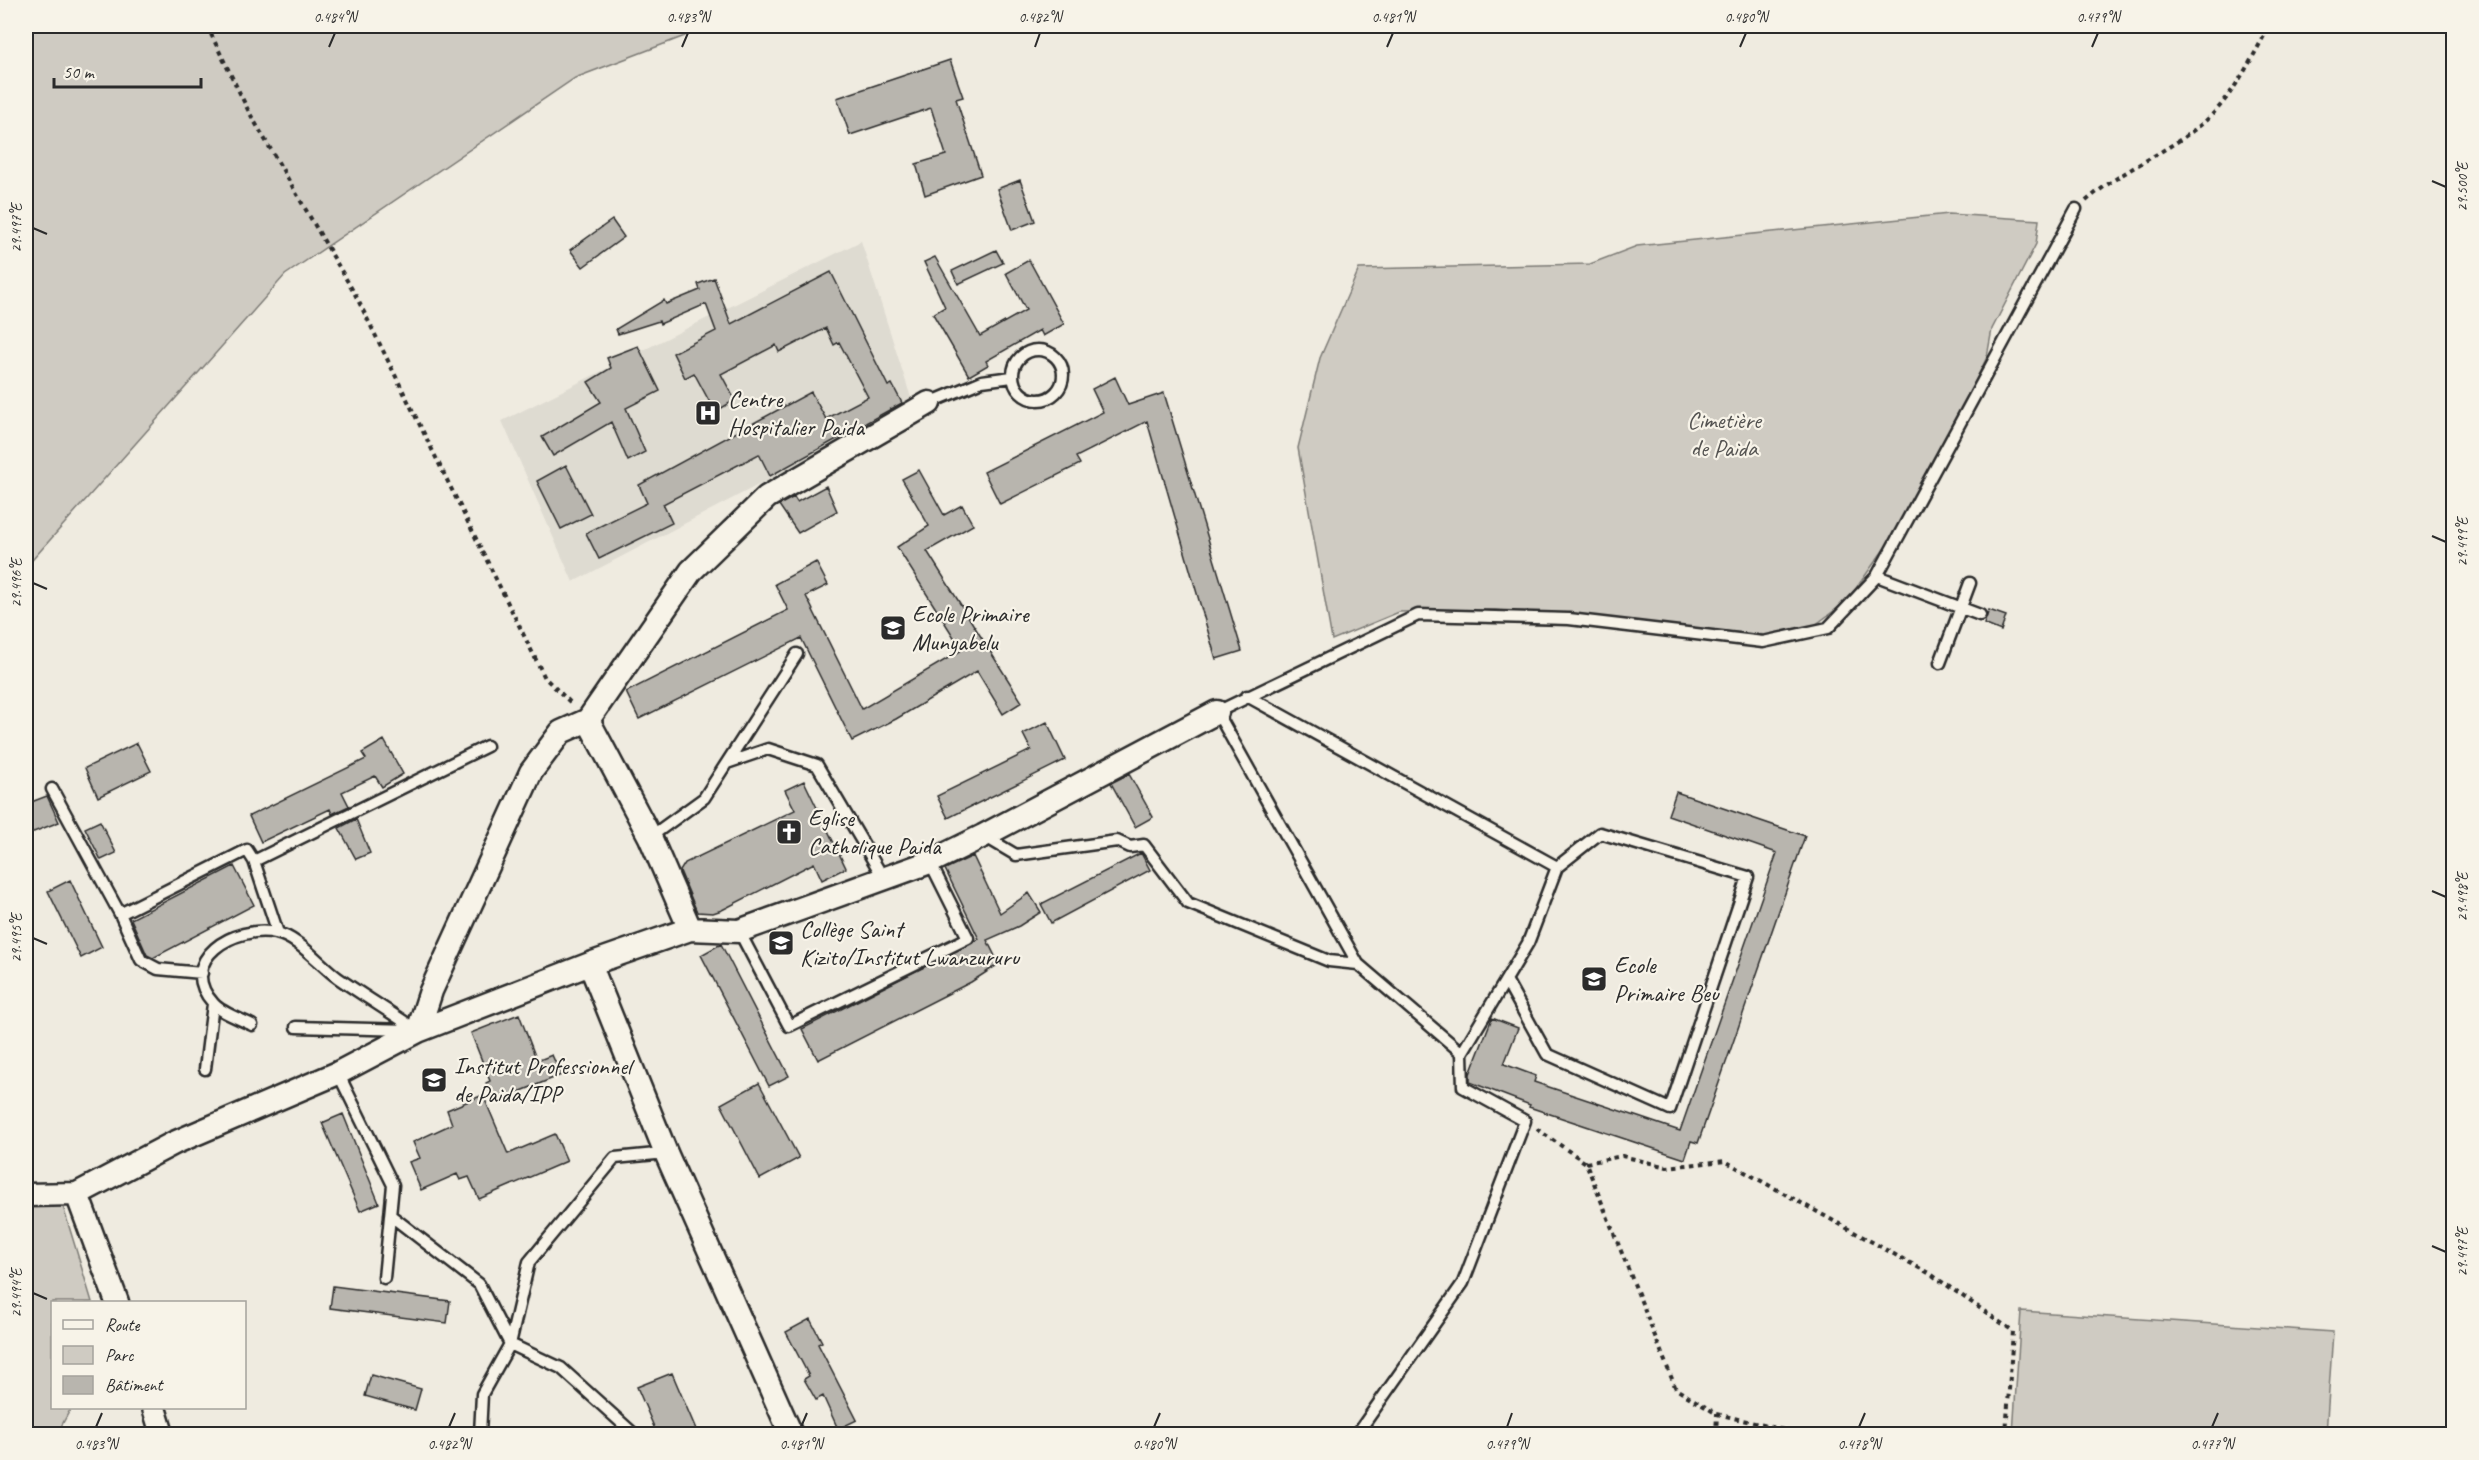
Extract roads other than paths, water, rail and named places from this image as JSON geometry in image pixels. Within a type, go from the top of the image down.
[{"type":"street","points":[[418,1031],[431,991],[531,772],[561,732],[588,720],[691,571],[767,497],[929,403]]},
{"type":"street","points":[[26,1195],[77,1194],[174,1143],[338,1073],[418,1031],[590,964],[690,929],[739,931],[930,862],[1217,712]]},
{"type":"street","points":[[588,720],[650,837],[690,929]]},
{"type":"street","points":[[590,964],[666,1153],[791,1434]]},
{"type":"street","points":[[77,1194],[117,1301]]},
{"type":"street","points":[[155,1409],[162,1434]]},
{"type":"lane","points":[[1462,1053],[1358,964],[1217,712],[1418,615],[1569,619],[1763,642],[1828,628],[1878,576],[2076,209]]},
{"type":"lane","points":[[1044,350],[1058,358],[1064,372],[1060,388],[1048,398],[1032,400],[1018,392],[1012,377],[1016,362],[1028,351],[1044,350]]},
{"type":"lane","points":[[929,403],[982,381],[1012,377]]},
{"type":"lane","points":[[1878,576],[1980,615]]},
{"type":"lane","points":[[1940,663],[1970,583]]},
{"type":"lane","points":[[650,837],[704,798],[797,654]]},
{"type":"lane","points":[[1247,696],[1557,867]]},
{"type":"lane","points":[[254,861],[487,746]]},
{"type":"lane","points":[[727,763],[768,749],[817,765],[884,879]]},
{"type":"lane","points":[[52,789],[120,914],[141,960],[158,969],[202,973]]},
{"type":"lane","points":[[1357,1434],[1463,1283],[1525,1120],[1463,1087],[1462,1053],[1528,943],[1557,867],[1600,833],[1748,877],[1670,1109],[1547,1054],[1506,980]]},
{"type":"lane","points":[[983,836],[1016,855],[1117,841],[1130,847],[1144,845],[1188,903],[1329,961],[1358,964]]},
{"type":"lane","points":[[120,914],[247,849],[254,861],[278,933]]},
{"type":"lane","points":[[739,931],[789,1026],[968,938],[930,862]]},
{"type":"lane","points":[[252,1025],[213,1004],[201,981],[204,960],[218,943],[257,931],[278,933],[311,954],[336,976],[418,1031]]},
{"type":"lane","points":[[205,1069],[213,1004]]},
{"type":"lane","points":[[296,1027],[418,1031]]},
{"type":"lane","points":[[338,1073],[393,1185],[384,1278]]},
{"type":"lane","points":[[480,1434],[482,1394],[510,1344],[529,1262],[615,1158],[666,1153]]},
{"type":"lane","points":[[390,1215],[479,1284],[510,1344],[561,1368],[634,1434]]},
{"type":"place","name":"Centre Hospitalier Paida","points":[[708,413]]},
{"type":"place","name":"Ecole Primaire Munyabelu","points":[[893,628]]},
{"type":"place","name":"Eglise Catholique Paida","points":[[789,832]]},
{"type":"place","name":"Collège Saint Kizito/Institut Lwanzururu","points":[[781,943]]},
{"type":"place","name":"Ecole Primaire Beu","points":[[1594,979]]},
{"type":"place","name":"Institut Professionnel de Paida/IPP","points":[[434,1080]]},
{"type":"park label","name":"Cimetière de Paida","points":[[1724,434]]}]
